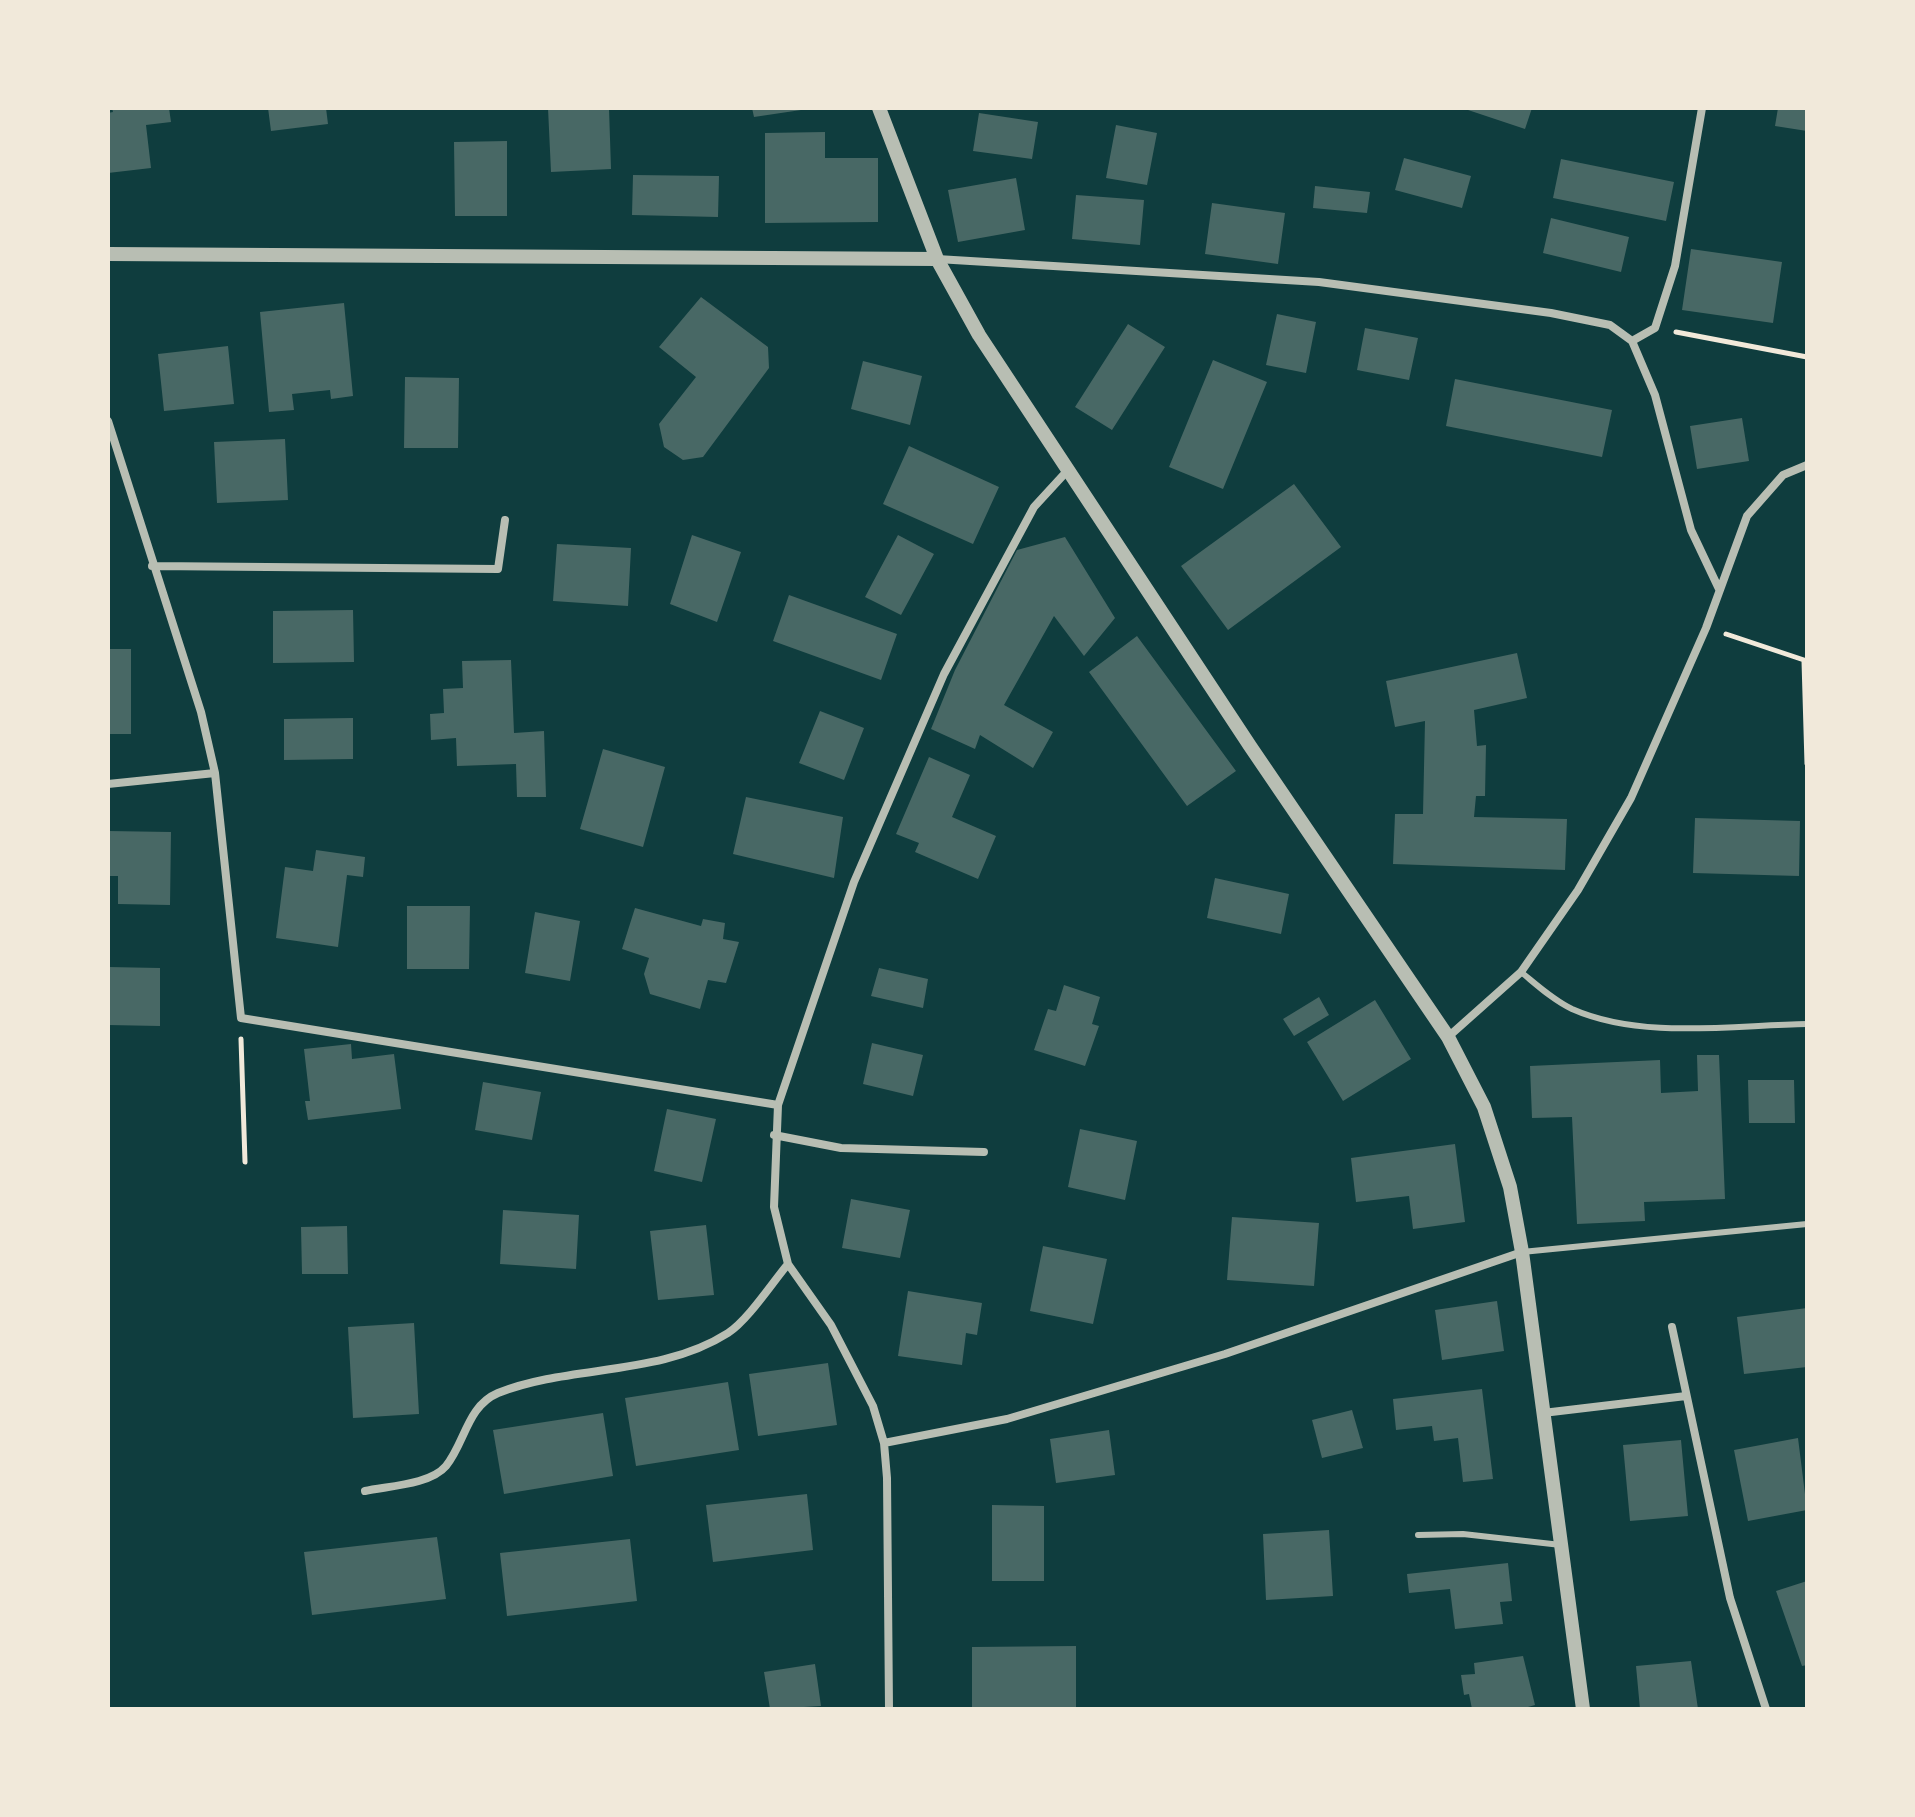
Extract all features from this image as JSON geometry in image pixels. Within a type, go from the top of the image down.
[{"type":"street","points":[[879,108],[937,259],[979,335],[1250,746],[1448,1037],[1484,1107],[1510,1187],[1522,1252],[1583,1709]]},
{"type":"street","points":[[1632,341],[1655,328],[1675,266],[1702,108]]},
{"type":"street","points":[[108,254],[937,259],[1319,282],[1551,313],[1610,325],[1632,341],[1655,395],[1691,530],[1719,589]]},
{"type":"street","points":[[108,421],[201,712],[215,773],[241,1018],[778,1105]]},
{"type":"street","points":[[1448,1037],[1521,972],[1578,890],[1631,798],[1706,628],[1747,516],[1783,475],[1807,465]]},
{"type":"street","points":[[889,1709],[884,1443],[873,1406],[831,1325],[788,1264],[774,1207],[774,1135],[778,1105],[854,882],[944,674],[1034,507],[1068,469]]},
{"type":"street","points":[[152,566],[498,569],[505,520]]},
{"type":"street","points":[[108,784],[215,773]]},
{"type":"street","points":[[774,1135],[841,1148],[984,1152]]},
{"type":"street","points":[[884,1443],[1022,1415],[1225,1354],[1522,1252]]},
{"type":"street","points":[[365,1491],[428,1477],[445,1467],[474,1413],[495,1394],[531,1384],[668,1359],[730,1332],[788,1264]]},
{"type":"street","points":[[1672,1327],[1730,1598],[1766,1709]]},
{"type":"street","points":[[1543,1413],[1686,1396]]},
{"type":"lane","points":[[1521,972],[1571,1009],[1608,1020],[1658,1027],[1807,1024]]},
{"type":"lane","points":[[1522,1252],[1807,1224]]},
{"type":"lane","points":[[1418,1535],[1463,1534],[1561,1545]]},
{"type":"path","points":[[1655,328],[1807,357]]},
{"type":"path","points":[[1706,628],[1805,661],[1807,764]]},
{"type":"path","points":[[241,1018],[245,1162]]},
{"type":"building","points":[[112,108],[169,108],[171,122],[146,125],[151,168],[108,173],[108,113],[113,112]]},
{"type":"building","points":[[268,108],[326,108],[328,124],[271,131]]},
{"type":"building","points":[[548,108],[609,108],[611,169],[551,172]]},
{"type":"building","points":[[752,108],[801,108],[801,110],[754,117]]},
{"type":"building","points":[[1462,108],[1532,108],[1525,129]]},
{"type":"building","points":[[1778,108],[1807,108],[1807,131],[1775,126]]},
{"type":"building","points":[[979,113],[1038,122],[1032,159],[973,151]]},
{"type":"building","points":[[1116,125],[1157,133],[1147,185],[1106,178]]},
{"type":"building","points":[[825,132],[825,158],[878,158],[878,222],[765,223],[765,133]]},
{"type":"building","points":[[507,141],[507,216],[455,216],[454,142]]},
{"type":"building","points":[[1404,158],[1471,176],[1462,208],[1395,190]]},
{"type":"building","points":[[1561,159],[1674,182],[1666,221],[1553,198]]},
{"type":"building","points":[[633,175],[719,176],[718,217],[632,215]]},
{"type":"building","points":[[1016,178],[1025,230],[958,242],[948,190]]},
{"type":"building","points":[[1315,186],[1370,192],[1367,213],[1313,208]]},
{"type":"building","points":[[1076,195],[1144,200],[1140,245],[1072,239]]},
{"type":"building","points":[[1212,203],[1285,213],[1278,264],[1205,254]]},
{"type":"building","points":[[1551,218],[1629,237],[1621,272],[1543,253]]},
{"type":"building","points":[[1691,249],[1782,262],[1773,323],[1682,310]]},
{"type":"building","points":[[701,297],[768,347],[769,368],[703,457],[683,460],[664,447],[659,424],[696,377],[659,347]]},
{"type":"building","points":[[344,303],[353,396],[331,399],[330,390],[292,394],[294,410],[269,412],[260,312]]},
{"type":"building","points":[[1277,314],[1316,322],[1306,373],[1266,365]]},
{"type":"building","points":[[1128,324],[1165,347],[1112,430],[1075,407]]},
{"type":"building","points":[[1365,328],[1418,338],[1409,380],[1357,370]]},
{"type":"building","points":[[228,346],[234,404],[164,411],[158,354]]},
{"type":"building","points":[[1213,360],[1267,382],[1223,489],[1169,467]]},
{"type":"building","points":[[863,361],[922,376],[910,425],[851,409]]},
{"type":"building","points":[[405,377],[459,378],[458,448],[404,448]]},
{"type":"building","points":[[1455,379],[1612,410],[1602,457],[1446,426]]},
{"type":"building","points":[[1742,418],[1749,461],[1697,469],[1690,426]]},
{"type":"building","points":[[285,439],[288,500],[217,503],[214,442]]},
{"type":"building","points":[[909,446],[999,487],[973,544],[883,504]]},
{"type":"building","points":[[1294,484],[1341,547],[1228,630],[1181,566]]},
{"type":"building","points":[[692,535],[741,552],[717,622],[670,604]]},
{"type":"building","points":[[898,535],[934,554],[901,615],[865,597]]},
{"type":"building","points":[[1065,537],[1115,618],[1084,656],[1054,616],[1004,705],[1053,732],[1033,768],[980,735],[975,749],[931,729],[955,670],[1017,550]]},
{"type":"building","points":[[557,544],[631,548],[628,606],[553,601]]},
{"type":"building","points":[[789,595],[897,634],[881,680],[773,641]]},
{"type":"building","points":[[353,610],[354,662],[273,663],[273,611]]},
{"type":"building","points":[[1137,636],[1236,771],[1187,806],[1089,672]]},
{"type":"building","points":[[108,649],[131,649],[131,734],[108,734]]},
{"type":"building","points":[[1517,653],[1527,698],[1474,710],[1477,746],[1486,745],[1485,796],[1476,796],[1474,817],[1567,819],[1565,870],[1393,864],[1395,814],[1423,814],[1425,721],[1395,727],[1386,681]]},
{"type":"building","points":[[511,660],[514,733],[544,731],[546,797],[517,797],[516,764],[457,766],[456,738],[431,740],[430,714],[444,713],[443,689],[463,688],[462,661]]},
{"type":"building","points":[[820,711],[864,728],[844,780],[799,763]]},
{"type":"building","points":[[353,718],[353,759],[284,760],[284,719]]},
{"type":"building","points":[[603,749],[665,767],[643,847],[580,829]]},
{"type":"building","points":[[929,757],[970,775],[952,817],[996,836],[978,879],[915,852],[919,843],[896,834]]},
{"type":"building","points":[[746,797],[843,817],[834,878],[733,854]]},
{"type":"building","points":[[1695,818],[1800,821],[1799,876],[1693,873]]},
{"type":"building","points":[[108,831],[171,832],[170,905],[118,904],[118,876],[108,876]]},
{"type":"building","points":[[316,850],[365,857],[363,877],[347,875],[338,947],[276,938],[285,867],[313,871]]},
{"type":"building","points":[[1215,878],[1289,894],[1281,934],[1207,918]]},
{"type":"building","points":[[407,906],[470,906],[469,969],[407,969]]},
{"type":"building","points":[[635,908],[701,926],[703,919],[725,923],[723,939],[739,942],[726,983],[708,980],[700,1009],[650,994],[644,974],[649,958],[622,949]]},
{"type":"building","points":[[535,912],[580,921],[570,981],[525,973]]},
{"type":"building","points":[[108,967],[160,968],[160,1026],[108,1025]]},
{"type":"building","points":[[879,968],[928,979],[923,1008],[871,996]]},
{"type":"building","points":[[1064,985],[1100,997],[1092,1024],[1099,1026],[1085,1066],[1034,1050],[1048,1009],[1056,1011]]},
{"type":"building","points":[[1319,997],[1329,1015],[1294,1036],[1283,1019]]},
{"type":"building","points":[[1375,1000],[1411,1059],[1343,1101],[1307,1042]]},
{"type":"building","points":[[872,1043],[923,1055],[913,1096],[863,1084]]},
{"type":"building","points":[[351,1044],[352,1059],[394,1054],[401,1109],[308,1120],[305,1101],[310,1101],[304,1049]]},
{"type":"building","points":[[1697,1055],[1719,1055],[1725,1199],[1644,1202],[1645,1221],[1577,1224],[1572,1117],[1532,1118],[1530,1066],[1660,1060],[1661,1093],[1698,1091]]},
{"type":"building","points":[[1748,1080],[1794,1080],[1795,1123],[1749,1123]]},
{"type":"building","points":[[483,1082],[541,1092],[532,1140],[475,1130]]},
{"type":"building","points":[[667,1109],[716,1119],[702,1182],[654,1171]]},
{"type":"building","points":[[1080,1129],[1137,1141],[1125,1200],[1068,1187]]},
{"type":"building","points":[[1455,1144],[1465,1222],[1413,1229],[1409,1196],[1356,1202],[1351,1158]]},
{"type":"building","points":[[851,1199],[910,1210],[900,1258],[842,1248]]},
{"type":"building","points":[[503,1210],[579,1215],[576,1269],[500,1264]]},
{"type":"building","points":[[1232,1217],[1319,1223],[1314,1286],[1227,1280]]},
{"type":"building","points":[[706,1225],[714,1295],[658,1300],[650,1231]]},
{"type":"building","points":[[347,1226],[348,1274],[302,1274],[301,1227]]},
{"type":"building","points":[[1043,1246],[1107,1259],[1093,1324],[1030,1311]]},
{"type":"building","points":[[908,1291],[982,1303],[977,1335],[966,1333],[962,1365],[898,1356]]},
{"type":"building","points":[[1497,1301],[1504,1351],[1442,1360],[1435,1310]]},
{"type":"building","points":[[1807,1308],[1807,1367],[1744,1374],[1737,1317]]},
{"type":"building","points":[[414,1323],[419,1414],[353,1418],[348,1327]]},
{"type":"building","points":[[828,1363],[837,1425],[758,1436],[749,1374]]},
{"type":"building","points":[[728,1382],[739,1450],[636,1466],[625,1398]]},
{"type":"building","points":[[1482,1389],[1493,1479],[1463,1482],[1458,1438],[1434,1441],[1432,1426],[1396,1430],[1393,1399]]},
{"type":"building","points":[[1352,1410],[1363,1448],[1322,1458],[1312,1420]]},
{"type":"building","points":[[603,1413],[613,1476],[504,1494],[493,1430]]},
{"type":"building","points":[[1109,1430],[1115,1475],[1056,1483],[1050,1439]]},
{"type":"building","points":[[1798,1438],[1807,1510],[1748,1521],[1734,1450]]},
{"type":"building","points":[[1681,1440],[1688,1516],[1630,1521],[1623,1445]]},
{"type":"building","points":[[807,1494],[813,1550],[713,1562],[706,1505]]},
{"type":"building","points":[[992,1505],[1044,1506],[1044,1581],[992,1581]]},
{"type":"building","points":[[1329,1530],[1333,1596],[1266,1600],[1263,1534]]},
{"type":"building","points":[[437,1537],[446,1599],[312,1615],[304,1552]]},
{"type":"building","points":[[630,1539],[637,1601],[507,1616],[500,1553]]},
{"type":"building","points":[[1508,1563],[1512,1601],[1500,1602],[1503,1624],[1455,1629],[1450,1589],[1409,1593],[1407,1574]]},
{"type":"building","points":[[1807,1581],[1807,1665],[1802,1666],[1776,1591]]},
{"type":"building","points":[[1076,1646],[1076,1709],[972,1709],[972,1647]]},
{"type":"building","points":[[1523,1656],[1535,1705],[1521,1709],[1472,1709],[1469,1694],[1464,1695],[1461,1675],[1475,1674],[1474,1663]]},
{"type":"building","points":[[1691,1661],[1698,1709],[1640,1709],[1636,1666]]},
{"type":"building","points":[[815,1664],[821,1706],[770,1709],[764,1672]]}]
